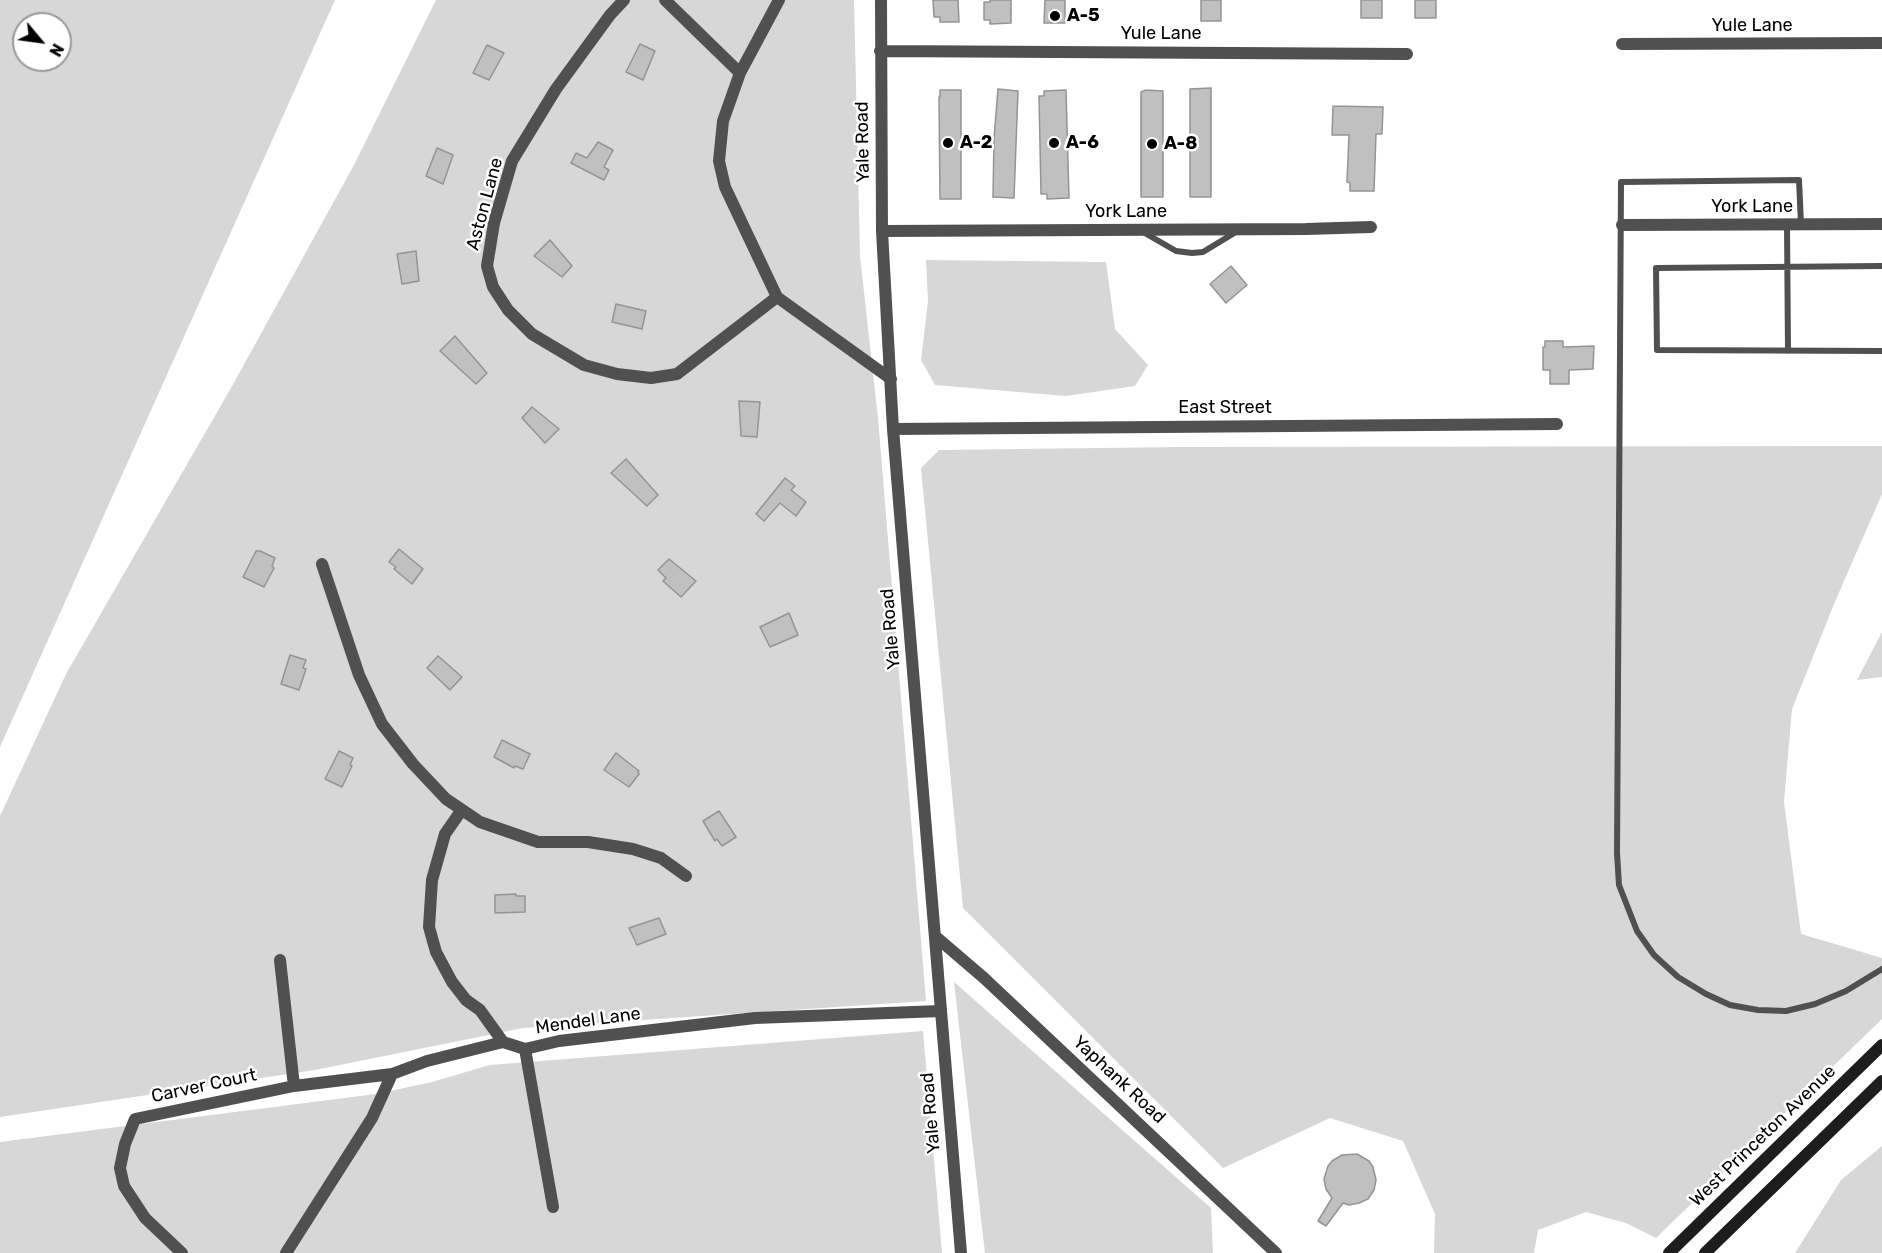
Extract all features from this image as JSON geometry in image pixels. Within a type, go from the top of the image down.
[{"type":"street","name":"Aston Lane","points":[[624,0],[610,15],[556,89],[512,161],[494,223],[487,266],[493,287],[508,310],[532,334],[555,349],[584,365],[617,374],[651,378],[677,374],[777,297]]},
{"type":"street","points":[[665,0],[741,73]]},
{"type":"street","points":[[779,0],[741,73],[723,121],[719,160],[725,187],[777,297],[891,379]]},
{"type":"street","name":"Yale Road","points":[[881,0],[882,231],[893,429],[961,1253]]},
{"type":"street","name":"Yule Lane","points":[[1622,45],[1882,43]]},
{"type":"street","name":"Yule Lane","points":[[880,51],[1407,54]]},
{"type":"street","name":"York Lane","points":[[1622,225],[1882,224]]},
{"type":"street","name":"York Lane","points":[[882,231],[1238,230],[1371,227]]},
{"type":"street","name":"East Street","points":[[893,429],[1557,424]]},
{"type":"street","points":[[322,564],[359,675],[382,724],[413,764],[446,799],[480,822],[538,842],[588,842],[633,849],[661,858],[686,876]]},
{"type":"street","points":[[461,811],[445,834],[432,880],[429,927],[436,952],[452,982],[466,1000],[480,1010],[503,1042]]},
{"type":"street","name":"Yaphank Road","points":[[935,936],[984,978],[1276,1253]]},
{"type":"street","points":[[280,960],[294,1086]]},
{"type":"street","name":"Mendel Lane","points":[[503,1042],[525,1049],[559,1041],[755,1018],[941,1011]]},
{"type":"street","name":"Carver Court","points":[[182,1253],[145,1218],[124,1186],[120,1168],[125,1143],[135,1119],[294,1086],[392,1074],[427,1061],[503,1042]]},
{"type":"street","name":"West Princeton Avenue","points":[[1669,1253],[1882,1045]]},
{"type":"street","points":[[525,1049],[553,1207]]},
{"type":"street","points":[[286,1253],[372,1118],[392,1074]]},
{"type":"street","points":[[1705,1253],[1882,1081]]},
{"type":"lane","points":[[1801,224],[1799,180],[1621,182],[1617,853],[1619,885],[1637,931],[1654,955],[1678,977],[1730,1005],[1758,1010],[1786,1011],[1815,1004],[1846,991],[1882,969]]},
{"type":"lane","points":[[1787,225],[1788,351]]},
{"type":"lane","points":[[1140,230],[1176,251],[1192,253],[1203,252],[1238,230]]},
{"type":"lane","points":[[1882,266],[1656,267],[1657,350],[1882,351]]},
{"type":"shaded area","points":[[0,0],[335,0],[0,747]]},
{"type":"shaded area","points":[[436,0],[854,0],[860,256],[878,418],[926,1001],[523,1028],[315,1070],[0,1117],[0,816],[66,674],[231,388],[354,165]]},
{"type":"shaded area","points":[[926,260],[1106,262],[1115,329],[1148,365],[1135,386],[1066,396],[935,385],[921,360],[928,301]]},
{"type":"shaded area","points":[[1882,446],[1882,494],[1834,604],[1792,709],[1784,802],[1801,934],[1882,958],[1882,1019],[1656,1238],[1626,1223],[1586,1212],[1538,1230],[1534,1253],[1434,1253],[1435,1214],[1403,1141],[1330,1118],[1223,1168],[963,908],[921,468],[939,450],[1181,447]]},
{"type":"shaded area","points":[[1882,632],[1882,677],[1857,680]]},
{"type":"shaded area","points":[[954,982],[1211,1208],[1213,1253],[985,1253]]},
{"type":"shaded area","points":[[923,1031],[942,1253],[0,1253],[0,1142],[376,1094],[432,1082],[490,1065]]},
{"type":"shaded area","points":[[1882,1146],[1882,1253],[1795,1253],[1841,1180]]},
{"type":"building","points":[[933,0],[958,0],[959,22],[940,22],[940,17],[934,17]]},
{"type":"building","points":[[990,0],[1011,0],[1011,23],[990,24],[990,20],[984,20],[984,2],[990,2]]},
{"type":"building","name":"A-5","points":[[1045,0],[1065,0],[1065,23],[1044,23]]},
{"type":"building","points":[[1201,0],[1221,0],[1221,21],[1201,21]]},
{"type":"building","points":[[1361,0],[1382,0],[1382,18],[1361,18]]},
{"type":"building","points":[[1415,0],[1436,0],[1436,18],[1415,18]]},
{"type":"building","points":[[640,44],[655,51],[643,80],[626,72]]},
{"type":"building","points":[[487,45],[504,53],[489,80],[473,73]]},
{"type":"building","points":[[1211,88],[1211,197],[1190,197],[1190,89]]},
{"type":"building","points":[[998,89],[1018,91],[1014,198],[993,197]]},
{"type":"building","name":"A-2","points":[[940,90],[961,90],[961,199],[940,199]]},
{"type":"building","name":"A-6","points":[[1066,90],[1069,198],[1047,199],[1047,194],[1041,194],[1039,96],[1044,96],[1044,91]]},
{"type":"building","name":"A-8","points":[[1163,91],[1163,197],[1141,197],[1141,92]]},
{"type":"building","points":[[1333,106],[1383,107],[1382,134],[1376,134],[1374,191],[1350,191],[1350,183],[1347,182],[1349,135],[1332,135]]},
{"type":"building","points":[[598,142],[613,150],[604,167],[609,170],[604,180],[571,163],[576,153],[587,158]]},
{"type":"building","points":[[437,148],[453,155],[443,184],[426,176]]},
{"type":"building","points":[[550,240],[572,266],[562,277],[534,256]]},
{"type":"building","points":[[416,251],[419,281],[402,284],[397,254]]},
{"type":"building","points":[[1231,266],[1247,285],[1226,303],[1210,284]]},
{"type":"building","points":[[616,304],[646,311],[642,329],[612,322]]},
{"type":"building","points":[[455,336],[487,373],[476,384],[440,351]]},
{"type":"building","points":[[1545,341],[1563,341],[1563,347],[1594,346],[1593,369],[1569,370],[1569,384],[1550,384],[1550,370],[1543,370]]},
{"type":"building","points":[[739,401],[760,402],[757,437],[741,436]]},
{"type":"building","points":[[532,407],[559,429],[545,443],[522,418]]},
{"type":"building","points":[[626,459],[658,495],[647,506],[611,473]]},
{"type":"building","points":[[785,478],[795,486],[791,490],[806,502],[796,516],[780,503],[764,521],[756,514]]},
{"type":"building","points":[[399,549],[423,569],[412,584],[389,562]]},
{"type":"building","points":[[256,551],[275,558],[272,566],[274,568],[264,587],[243,577]]},
{"type":"building","points":[[669,559],[696,581],[681,597],[663,581],[666,578],[658,570]]},
{"type":"building","points":[[789,613],[798,635],[770,647],[760,627]]},
{"type":"building","points":[[290,655],[306,660],[303,668],[306,669],[299,690],[281,684]]},
{"type":"building","points":[[438,656],[462,677],[450,690],[427,668]]},
{"type":"building","points":[[502,740],[530,754],[523,769],[515,766],[514,768],[494,757]]},
{"type":"building","points":[[339,751],[353,758],[350,765],[352,766],[342,787],[325,779]]},
{"type":"building","points":[[616,753],[639,771],[629,787],[604,770]]},
{"type":"building","points":[[719,811],[736,837],[722,846],[717,839],[715,841],[703,821]]},
{"type":"building","points":[[516,894],[516,896],[525,896],[525,912],[495,913],[495,895]]},
{"type":"building","points":[[659,918],[666,934],[637,945],[629,928]]},
{"type":"building","points":[[1357,1154],[1369,1161],[1373,1167],[1376,1180],[1374,1190],[1368,1199],[1359,1203],[1349,1205],[1343,1203],[1326,1226],[1318,1221],[1332,1198],[1326,1189],[1324,1179],[1328,1166],[1342,1155]]},
{"type":"place","name":"A-5","points":[[1055,16]]},
{"type":"place","name":"A-2","points":[[948,143]]},
{"type":"place","name":"A-6","points":[[1054,143]]},
{"type":"place","name":"A-8","points":[[1152,144]]}]
